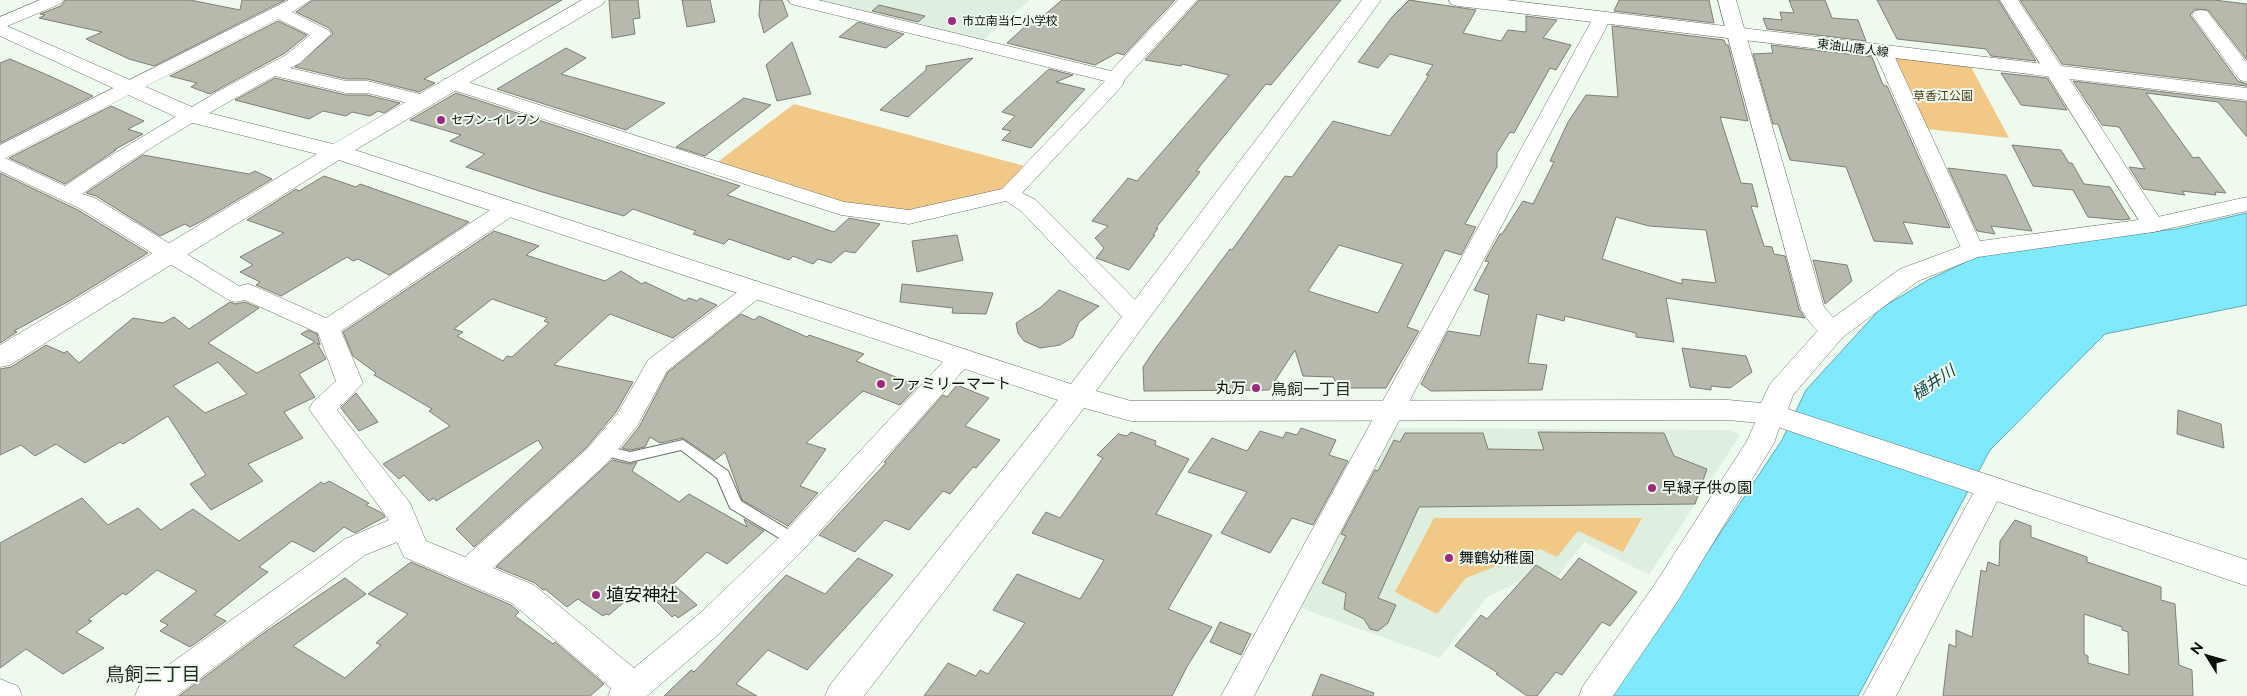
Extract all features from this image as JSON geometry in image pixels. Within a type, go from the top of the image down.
[{"type":"street","points":[[0,24],[54,0]]},
{"type":"street","points":[[0,153],[302,0]]},
{"type":"street","points":[[0,358],[422,100],[596,0]]},
{"type":"street","points":[[797,0],[1115,78]]},
{"type":"street","points":[[451,84],[841,208],[909,217],[1009,194],[1115,82],[1115,78],[1188,0]]},
{"type":"street","points":[[843,696],[1077,396],[1268,143],[1372,0]]},
{"type":"street","name":"東油山唐人線","points":[[1458,0],[2247,94]]},
{"type":"street","points":[[1727,0],[1813,309],[1833,331]]},
{"type":"street","points":[[2009,0],[2153,225]]},
{"type":"street","points":[[66,195],[109,165],[224,96],[293,59],[322,34],[278,12]]},
{"type":"street","points":[[2201,15],[2247,76]]},
{"type":"street","points":[[1237,696],[1602,18]]},
{"type":"street","points":[[0,29],[193,116],[338,152],[1077,396],[1131,411],[1728,410],[1778,416],[2247,574]]},
{"type":"street","points":[[1883,51],[1973,250]]},
{"type":"street","points":[[273,70],[346,87],[367,87],[422,100]]},
{"type":"street","points":[[0,163],[66,195],[87,202],[235,294],[248,292],[328,328],[350,383],[322,409],[400,511],[414,548],[523,594],[628,691],[709,624],[794,540],[962,357]]},
{"type":"street","points":[[1009,194],[1028,205],[1136,316]]},
{"type":"street","points":[[1595,696],[1666,593],[1778,416],[1780,391],[1833,331],[1909,275],[1973,250],[2153,225],[2247,204]]},
{"type":"street","points":[[328,328],[509,208]]},
{"type":"street","points":[[470,571],[602,450],[628,419],[656,366],[756,289]]},
{"type":"street","points":[[1878,696],[1984,486]]},
{"type":"street","points":[[151,696],[355,547],[406,526]]},
{"type":"street","points":[[0,693],[6,696]]},
{"type":"lane","points":[[602,450],[630,457],[683,445],[723,475],[735,504],[794,540]]},
{"type":"shaded area","name":"市立南当仁小学校","points":[[813,0],[1030,0],[982,41]]},
{"type":"shaded area","name":"舞鶴幼稚園","points":[[1394,428],[1729,430],[1740,435],[1649,575],[1584,542],[1543,596],[1518,582],[1486,598],[1440,658],[1301,608]]},
{"type":"green space","name":"草香江公園","points":[[1886,56],[1970,65],[2009,138],[1918,128]]},
{"type":"green space","points":[[794,104],[1028,167],[1005,191],[911,214],[859,207],[715,164]]},
{"type":"green space","points":[[1434,518],[1642,518],[1623,552],[1578,531],[1557,557],[1540,549],[1466,578],[1437,614],[1395,592]]},
{"type":"water","name":"樋井川","points":[[2247,213],[2247,305],[2105,334],[1990,450],[1858,696],[1612,696],[1782,440],[1806,390],[1880,309],[1928,280],[1972,259],[2004,250],[2176,229]]},
{"type":"building","points":[[65,0],[190,0],[240,10],[242,0],[285,0],[154,66],[129,59],[86,39],[102,32],[39,18],[45,15],[40,14],[61,6]]},
{"type":"building","points":[[313,0],[562,0],[424,79],[435,83],[419,92],[367,79],[346,79],[295,67],[333,34],[329,28],[296,12]]},
{"type":"building","points":[[609,0],[638,0],[640,18],[633,19],[635,34],[612,38]]},
{"type":"building","points":[[682,0],[710,0],[715,22],[687,27]]},
{"type":"building","points":[[760,0],[782,0],[788,16],[764,33],[759,15]]},
{"type":"building","points":[[1062,0],[1175,0],[1124,55],[1117,53],[1095,65],[1007,43],[1030,22],[1035,23]]},
{"type":"building","points":[[1199,0],[1341,0],[1271,85],[1266,84],[1196,171],[1200,172],[1156,228],[1158,228],[1153,235],[1155,235],[1129,270],[1096,258],[1104,248],[1095,238],[1108,226],[1092,221],[1128,178],[1137,181],[1229,75],[1182,64],[1181,66],[1145,60]]},
{"type":"building","points":[[1409,0],[1476,10],[1463,33],[1501,41],[1508,30],[1526,32],[1526,16],[1557,20],[1543,38],[1571,45],[1556,70],[1550,68],[1514,133],[1510,132],[1497,153],[1497,167],[1465,224],[1476,227],[1461,255],[1445,250],[1407,327],[1419,331],[1386,388],[1339,388],[1333,377],[1303,376],[1295,350],[1269,390],[1144,391],[1143,367],[1155,349],[1230,249],[1232,250],[1285,176],[1292,177],[1333,121],[1390,136],[1429,75],[1426,75],[1433,65],[1390,54],[1378,68],[1358,62],[1392,17]],"holes":[[[1339,245],[1403,264],[1378,313],[1308,291]]]},
{"type":"building","points":[[1619,0],[1709,0],[1714,23],[1614,11]]},
{"type":"building","points":[[1789,0],[1825,0],[1832,18],[1858,20],[1866,41],[1767,29],[1763,18],[1782,20],[1780,12],[1794,13]]},
{"type":"building","points":[[1877,0],[1998,0],[2036,61],[1991,56],[1986,49],[1897,39]]},
{"type":"building","points":[[2020,0],[2214,0],[2247,4],[2247,60],[2208,10],[2195,9],[2190,15],[2238,81],[2247,84],[2247,86],[2062,64]]},
{"type":"building","points":[[879,5],[925,16],[918,22],[872,11]]},
{"type":"building","points":[[278,21],[307,35],[285,53],[210,94],[191,87],[197,83],[170,76]]},
{"type":"building","points":[[858,22],[904,34],[886,48],[839,37]]},
{"type":"building","points":[[1612,26],[1724,40],[1726,45],[1728,45],[1748,121],[1720,117],[1741,183],[1752,184],[1758,207],[1751,206],[1764,246],[1772,247],[1774,254],[1785,256],[1799,309],[1805,318],[1666,298],[1674,342],[1636,337],[1636,333],[1565,316],[1564,321],[1537,314],[1528,363],[1547,365],[1542,390],[1431,391],[1421,384],[1448,331],[1480,336],[1489,295],[1474,290],[1489,262],[1485,261],[1500,234],[1502,234],[1523,201],[1533,204],[1554,162],[1550,161],[1568,122],[1586,95],[1618,97]],"holes":[[[1616,217],[1649,226],[1706,230],[1716,283],[1682,279],[1682,284],[1602,259]]]},
{"type":"building","points":[[792,42],[811,94],[777,101],[766,65]]},
{"type":"building","points":[[1771,45],[1872,57],[1883,85],[1887,86],[1950,228],[1903,222],[1913,244],[1874,241],[1846,167],[1790,160],[1778,124],[1773,124],[1753,54],[1773,53]]},
{"type":"building","points":[[566,48],[586,58],[561,74],[665,103],[626,130],[497,89]]},
{"type":"building","points":[[973,58],[908,117],[880,110],[926,70],[926,66]]},
{"type":"building","points":[[10,59],[93,96],[0,143],[0,63]]},
{"type":"building","points":[[1049,69],[1073,75],[1056,82],[1085,89],[1031,148],[1002,140],[1011,131],[1002,129],[1015,116],[1002,112]]},
{"type":"building","points":[[2001,73],[2047,78],[2067,110],[2021,105]]},
{"type":"building","points":[[275,78],[346,95],[367,95],[400,103],[384,113],[378,111],[370,116],[352,112],[346,116],[323,111],[309,119],[235,100]]},
{"type":"building","points":[[2073,81],[2247,102],[2247,137],[2218,102],[2146,93],[2193,158],[2199,157],[2226,193],[2215,192],[2216,195],[2182,191],[2185,195],[2143,189],[2129,167],[2145,169],[2119,127],[2102,125]]},
{"type":"building","points":[[456,93],[740,186],[727,195],[834,232],[849,218],[880,224],[855,253],[845,251],[831,263],[818,259],[813,264],[793,256],[789,260],[729,239],[724,244],[693,234],[696,231],[633,209],[624,216],[539,191],[466,167],[485,154],[450,141],[461,135],[410,120]]},
{"type":"building","points":[[744,98],[771,105],[705,156],[676,147]]},
{"type":"building","points":[[111,106],[144,121],[128,129],[143,134],[114,150],[116,150],[65,184],[9,158]]},
{"type":"building","points":[[2012,145],[2061,150],[2069,163],[2072,163],[2084,184],[2110,187],[2130,219],[2088,217],[2073,190],[2033,186]]},
{"type":"building","points":[[143,155],[249,174],[255,171],[272,179],[202,221],[190,227],[185,224],[160,236],[96,196],[86,193]]},
{"type":"building","points":[[1948,168],[2006,175],[2032,231],[1991,226],[1995,234],[1977,231]]},
{"type":"building","points":[[0,173],[78,210],[148,253],[69,301],[14,331],[17,332],[0,343]]},
{"type":"building","points":[[324,176],[356,187],[360,184],[469,222],[389,275],[358,259],[353,261],[347,257],[281,296],[256,285],[260,282],[240,272],[253,265],[240,257],[284,233],[247,220],[296,189],[299,191]]},
{"type":"building","points":[[494,231],[539,246],[526,255],[605,281],[621,271],[642,284],[645,282],[685,301],[689,298],[697,301],[700,298],[717,305],[673,338],[610,314],[554,365],[633,382],[616,412],[586,448],[474,547],[456,529],[543,448],[538,440],[436,501],[434,498],[429,501],[404,475],[399,479],[383,464],[450,426],[429,411],[432,409],[374,375],[376,373],[353,356],[343,332]],"holes":[[[492,299],[547,318],[544,321],[549,323],[512,357],[507,356],[503,361],[457,336],[463,332],[454,329]]]},
{"type":"building","points":[[957,235],[963,260],[917,272],[912,241]]},
{"type":"building","points":[[1813,260],[1847,265],[1852,281],[1825,304]]},
{"type":"building","points":[[902,284],[993,293],[986,314],[952,313],[953,308],[900,302]]},
{"type":"building","points":[[1059,290],[1099,306],[1079,322],[1073,337],[1060,345],[1040,348],[1024,341],[1018,333],[1016,323],[1041,307]]},
{"type":"building","points":[[230,302],[235,304],[245,302],[259,308],[208,343],[257,373],[315,342],[301,334],[308,330],[317,334],[320,345],[317,343],[326,359],[299,374],[315,397],[284,412],[303,438],[248,464],[263,481],[211,510],[190,484],[206,475],[168,416],[123,444],[120,442],[85,463],[56,444],[35,456],[21,445],[0,455],[0,369],[11,367],[46,345],[64,353],[67,351],[79,363],[133,318],[163,323],[174,317],[189,329]],"holes":[[[218,362],[247,394],[205,413],[173,386]]]},
{"type":"building","points":[[741,314],[754,320],[759,316],[807,337],[809,335],[864,354],[856,361],[918,386],[900,405],[863,391],[806,443],[826,449],[800,486],[818,493],[788,526],[742,500],[725,452],[715,460],[683,438],[660,443],[650,437],[645,447],[630,450],[622,448],[639,427],[668,372]]},
{"type":"building","points":[[1682,348],[1746,356],[1752,372],[1730,388],[1711,386],[1711,390],[1690,387]]},
{"type":"building","points":[[957,385],[989,398],[965,426],[1000,440],[976,468],[973,467],[950,494],[943,491],[909,530],[885,520],[855,552],[819,535],[886,463],[884,462],[943,395],[947,397]]},
{"type":"building","points":[[356,393],[378,422],[359,431],[341,408]]},
{"type":"building","points":[[2178,410],[2221,424],[2224,448],[2177,434]]},
{"type":"building","points":[[1301,428],[1336,440],[1329,455],[1348,461],[1313,525],[1292,518],[1270,553],[1221,533],[1247,492],[1188,472],[1212,438],[1247,451],[1260,431],[1283,438],[1286,432],[1297,435]]},
{"type":"building","points":[[1131,432],[1156,441],[1155,445],[1189,459],[1156,514],[1212,535],[1168,609],[1212,627],[1188,665],[1172,696],[924,696],[948,663],[976,676],[980,670],[988,674],[1025,623],[993,610],[1017,574],[1080,599],[1104,560],[1032,533],[1046,512],[1060,518],[1103,458],[1097,455],[1118,434],[1127,436]]},
{"type":"building","points":[[1538,432],[1664,433],[1674,456],[1707,469],[1695,504],[1419,507],[1378,598],[1396,605],[1388,623],[1378,631],[1370,629],[1364,619],[1344,609],[1346,593],[1322,583],[1346,536],[1341,534],[1375,470],[1378,471],[1394,440],[1400,442],[1405,433],[1483,433],[1488,449],[1544,450]]},
{"type":"building","points":[[612,460],[630,464],[637,462],[632,471],[679,502],[689,494],[747,527],[744,519],[764,531],[727,564],[707,552],[673,584],[697,605],[678,618],[675,615],[672,617],[642,587],[609,615],[603,616],[578,599],[567,607],[535,583],[496,567]]},
{"type":"building","points":[[329,481],[369,503],[366,505],[382,513],[385,517],[355,533],[344,527],[314,552],[292,541],[259,567],[268,572],[214,615],[226,621],[190,647],[160,631],[168,625],[160,621],[197,591],[157,570],[126,595],[123,593],[88,620],[92,621],[76,632],[104,648],[63,674],[26,649],[0,668],[0,543],[82,498],[108,525],[138,508],[161,530],[193,509],[239,541],[321,482],[324,484]]},
{"type":"building","points":[[2015,520],[2031,526],[2031,537],[2087,557],[2087,562],[2161,587],[2161,600],[2175,604],[2179,665],[2192,670],[2193,696],[1943,696],[1949,644],[1956,647],[1956,630],[1972,637],[1981,570],[1986,572],[1988,562],[1999,566],[2000,541]],"holes":[[[2084,614],[2122,627],[2122,630],[2128,632],[2129,675],[2088,663],[2088,656],[2084,654]]]},
{"type":"building","points":[[858,558],[893,575],[807,670],[768,650],[736,684],[757,696],[664,696],[691,670],[694,672],[786,575],[825,594]]},
{"type":"building","points":[[1579,558],[1637,592],[1610,626],[1602,622],[1562,675],[1556,672],[1537,696],[1527,696],[1496,674],[1498,673],[1455,646],[1481,615],[1487,619],[1536,565],[1561,580]]},
{"type":"building","points":[[411,562],[511,605],[519,612],[515,616],[553,644],[555,642],[604,684],[590,696],[179,696],[265,632],[345,578],[366,594],[293,646],[345,678],[381,645],[376,643],[408,614],[368,594]]},
{"type":"building","points":[[1220,622],[1251,634],[1241,655],[1210,642]]},
{"type":"building","points":[[1321,674],[1374,693],[1373,696],[1312,696]]},
{"type":"place","name":"市立南当仁小学校","points":[[952,21]]},
{"type":"place","name":"セブン-イレブン","points":[[441,120]]},
{"type":"place","name":"ファミリーマート","points":[[881,384]]},
{"type":"place","name":"丸万","points":[[1256,388]]},
{"type":"place","name":"早緑子供の園","points":[[1652,488]]},
{"type":"place","name":"舞鶴幼稚園","points":[[1449,558]]},
{"type":"place","name":"埴安神社","points":[[596,595]]},
{"type":"district","name":"鳥飼一丁目","points":[[1311,389]]},
{"type":"district","name":"鳥飼三丁目","points":[[153,674]]}]
